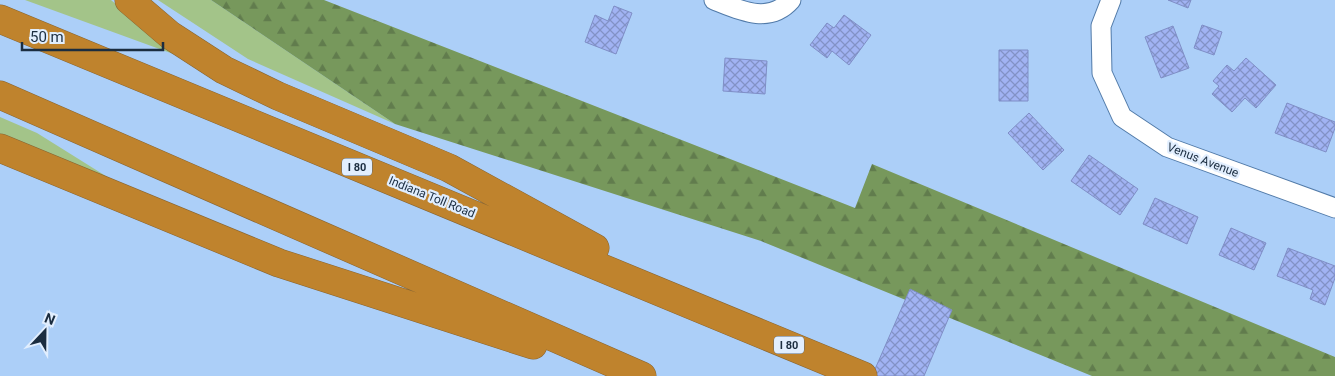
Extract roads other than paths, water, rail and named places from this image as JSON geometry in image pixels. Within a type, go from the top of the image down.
[{"type":"highway","points":[[129,0],[170,35],[224,70],[278,96],[449,168],[715,313]]},
{"type":"highway","name":"Indiana Toll Road","points":[[0,20],[715,313],[863,376]]},
{"type":"highway","points":[[0,95],[642,376]]},
{"type":"highway","points":[[0,148],[279,262],[628,376]]},
{"type":"street","points":[[714,0],[752,14],[765,14],[785,5]]},
{"type":"street","name":"Venus Avenue","points":[[1111,0],[1101,26],[1102,73],[1122,117],[1167,147],[1335,208]]}]
